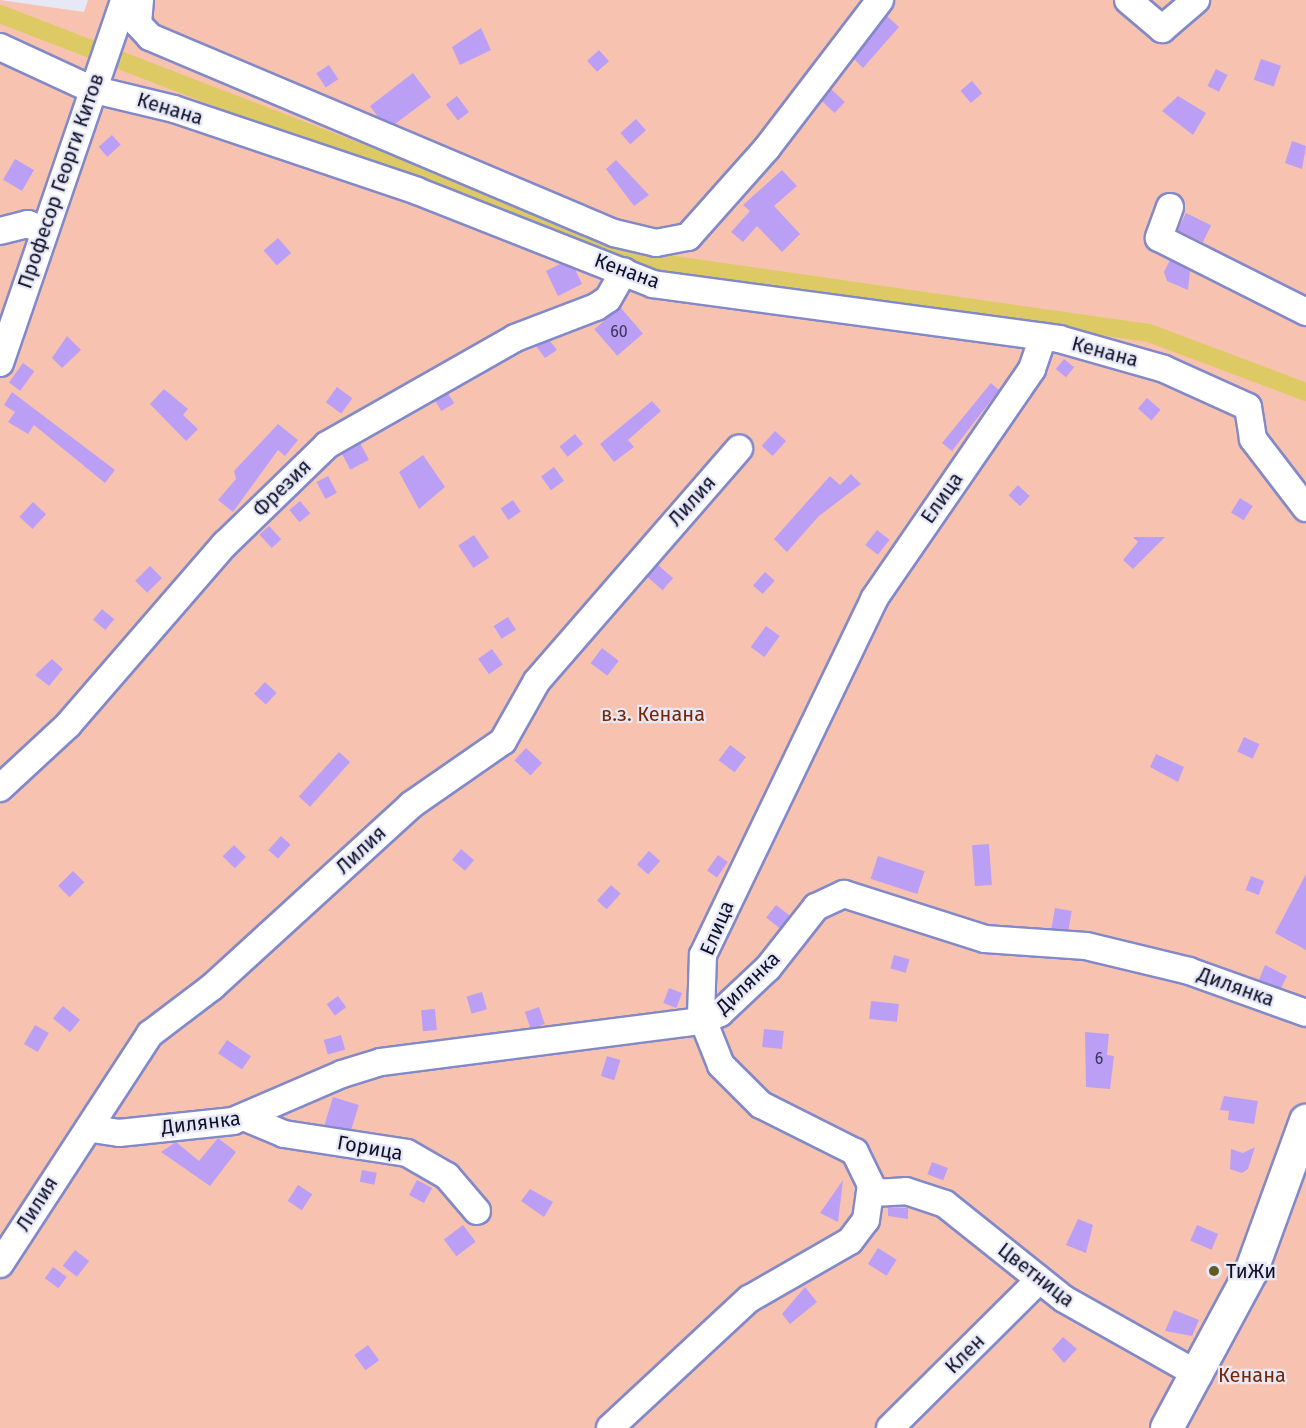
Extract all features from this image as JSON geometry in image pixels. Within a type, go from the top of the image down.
[{"type":"main road","points":[[1167,1428],[1199,1375],[1251,1272],[1306,1121]]},
{"type":"street","name":"Кенана","points":[[140,0],[138,24],[150,37],[614,233],[656,243],[688,237],[767,148],[880,0]]},
{"type":"street","points":[[1128,0],[1162,28],[1196,0]]},
{"type":"street","name":"Професор Георги Китов","points":[[0,363],[91,88],[120,11]]},
{"type":"street","name":"Кенана","points":[[0,47],[91,88],[207,120],[624,271],[653,284],[1043,337],[1133,358],[1248,407],[1253,439],[1306,508]]},
{"type":"street","points":[[1170,207],[1159,238],[1306,312]]},
{"type":"street","points":[[0,231],[28,224],[44,231]]},
{"type":"street","points":[[653,284],[656,243]]},
{"type":"street","name":"Фрезия","points":[[0,788],[68,725],[225,544],[327,445],[515,338],[596,307],[608,299],[624,271]]},
{"type":"street","name":"Елица","points":[[872,1193],[866,1167],[847,1144],[774,1113],[740,1088],[714,1053],[703,1021],[699,984],[707,944],[874,599],[1032,369],[1043,337]]},
{"type":"street","name":"Лилия","points":[[0,1264],[66,1158],[92,1129],[118,1079],[166,1017],[212,987],[411,805],[503,741],[537,681],[739,449]]},
{"type":"street","name":"Дилянка","points":[[92,1129],[119,1132],[246,1118],[342,1074],[381,1062],[703,1021],[720,1013],[768,968],[816,907],[851,894],[985,939],[1086,946],[1189,971],[1306,1013]]},
{"type":"street","name":"Горица","points":[[246,1118],[284,1134],[408,1153],[447,1176],[477,1211]]},
{"type":"street","name":"Цветница","points":[[872,1193],[906,1191],[945,1204],[1039,1280],[1199,1375]]},
{"type":"street","points":[[610,1428],[748,1299],[857,1235],[872,1193]]},
{"type":"street","name":"Клен","points":[[890,1428],[1039,1280]]},
{"type":"green space","name":"в.з. Кенана","points":[[0,0],[84,12],[88,0],[1306,0],[1306,1428],[0,1428]]},
{"type":"building","points":[[887,16],[899,27],[863,68],[854,59]]},
{"type":"building","points":[[481,28],[491,50],[460,65],[452,47]]},
{"type":"building","points":[[599,50],[609,61],[597,72],[587,61]]},
{"type":"building","points":[[1261,59],[1281,66],[1274,87],[1254,80]]},
{"type":"building","points":[[329,65],[338,79],[326,87],[316,73]]},
{"type":"building","points":[[1216,69],[1228,75],[1219,92],[1207,86]]},
{"type":"building","points":[[413,73],[431,97],[395,124],[378,117],[370,106]]},
{"type":"building","points":[[972,81],[982,93],[971,103],[961,91]]},
{"type":"building","points":[[831,89],[845,102],[835,113],[821,100]]},
{"type":"building","points":[[457,96],[469,112],[458,120],[446,104]]},
{"type":"building","points":[[1178,96],[1206,113],[1193,135],[1162,111]]},
{"type":"building","points":[[636,119],[646,130],[630,144],[620,133]]},
{"type":"building","points":[[112,135],[121,145],[107,157],[99,147]]},
{"type":"building","points":[[1292,141],[1306,146],[1302,169],[1285,163]]},
{"type":"building","points":[[15,159],[34,170],[22,191],[3,180]]},
{"type":"building","points":[[616,160],[649,195],[634,206],[606,169]]},
{"type":"building","points":[[782,170],[797,186],[774,206],[800,234],[782,252],[757,226],[743,242],[731,232],[750,211],[743,205]]},
{"type":"building","points":[[1186,213],[1211,225],[1203,242],[1178,230]]},
{"type":"building","points":[[278,238],[291,253],[277,266],[264,250]]},
{"type":"building","points":[[1170,260],[1190,271],[1188,290],[1167,281],[1164,272]]},
{"type":"building","points":[[560,264],[575,269],[582,284],[558,296],[546,271]]},
{"type":"building","points":[[620,307],[643,333],[617,356],[594,329]]},
{"type":"building","points":[[67,336],[81,350],[62,368],[52,358]]},
{"type":"building","points":[[550,341],[557,350],[545,358],[536,346]]},
{"type":"building","points":[[1064,359],[1074,367],[1066,377],[1056,369]]},
{"type":"building","points":[[23,363],[34,371],[20,391],[9,382]]},
{"type":"building","points":[[991,383],[999,390],[952,451],[942,443]]},
{"type":"building","points":[[337,387],[352,398],[341,414],[326,402]]},
{"type":"building","points":[[164,389],[188,409],[183,415],[198,429],[186,441],[150,404]]},
{"type":"building","points":[[12,392],[115,470],[105,483],[34,425],[28,434],[8,422],[15,412],[4,405]]},
{"type":"building","points":[[448,393],[454,403],[441,411],[435,401]]},
{"type":"building","points":[[1147,398],[1161,410],[1151,420],[1138,409]]},
{"type":"building","points":[[652,401],[661,411],[628,440],[634,447],[614,462],[600,444]]},
{"type":"building","points":[[278,424],[298,440],[285,456],[278,450],[233,512],[218,500],[236,479],[234,471]]},
{"type":"building","points":[[775,431],[786,441],[773,456],[762,446]]},
{"type":"building","points":[[575,434],[583,444],[568,457],[559,447]]},
{"type":"building","points":[[360,443],[369,460],[350,470],[341,453]]},
{"type":"building","points":[[423,455],[445,487],[419,509],[399,472]]},
{"type":"building","points":[[554,467],[564,481],[551,490],[541,476]]},
{"type":"building","points":[[851,474],[861,484],[819,516],[787,552],[774,539],[830,476],[840,485]]},
{"type":"building","points":[[328,476],[337,493],[325,499],[317,482]]},
{"type":"building","points":[[1018,485],[1030,496],[1020,506],[1008,495]]},
{"type":"building","points":[[1240,498],[1253,506],[1244,520],[1231,512]]},
{"type":"building","points":[[513,500],[521,512],[508,520],[501,508]]},
{"type":"building","points":[[300,501],[310,513],[300,522],[289,510]]},
{"type":"building","points":[[33,502],[46,514],[33,529],[19,517]]},
{"type":"building","points":[[269,526],[281,539],[272,548],[259,535]]},
{"type":"building","points":[[877,530],[890,540],[878,555],[865,545]]},
{"type":"building","points":[[474,535],[489,557],[473,568],[458,546]]},
{"type":"building","points":[[1133,537],[1165,537],[1133,569],[1123,560],[1138,542]]},
{"type":"building","points":[[658,565],[673,578],[663,590],[648,577]]},
{"type":"building","points":[[150,566],[162,578],[147,593],[135,581]]},
{"type":"building","points":[[765,572],[775,581],[763,594],[753,585]]},
{"type":"building","points":[[102,609],[114,619],[105,630],[93,620]]},
{"type":"building","points":[[508,617],[516,630],[502,639],[494,626]]},
{"type":"building","points":[[766,626],[780,636],[764,657],[751,647]]},
{"type":"building","points":[[602,648],[619,661],[607,676],[591,663]]},
{"type":"building","points":[[492,649],[503,665],[489,674],[478,659]]},
{"type":"building","points":[[52,659],[63,669],[49,686],[35,675]]},
{"type":"building","points":[[265,682],[277,693],[266,705],[254,694]]},
{"type":"building","points":[[1244,737],[1259,744],[1253,759],[1237,752]]},
{"type":"building","points":[[730,745],[746,757],[735,772],[719,760]]},
{"type":"building","points":[[526,748],[542,763],[530,775],[514,760]]},
{"type":"building","points":[[339,752],[350,762],[310,807],[299,797]]},
{"type":"building","points":[[1156,754],[1184,767],[1178,782],[1150,767]]},
{"type":"building","points":[[281,836],[291,845],[278,859],[268,850]]},
{"type":"building","points":[[989,844],[992,885],[975,886],[972,845]]},
{"type":"building","points":[[234,845],[246,857],[235,868],[223,856]]},
{"type":"building","points":[[461,849],[474,860],[465,871],[452,860]]},
{"type":"building","points":[[649,851],[660,861],[648,874],[637,864]]},
{"type":"building","points":[[718,855],[728,862],[717,877],[707,871]]},
{"type":"building","points":[[878,856],[925,871],[917,894],[871,879]]},
{"type":"building","points":[[73,871],[84,882],[69,897],[58,886]]},
{"type":"building","points":[[1306,874],[1306,950],[1275,933]]},
{"type":"building","points":[[1251,876],[1264,881],[1259,895],[1246,890]]},
{"type":"building","points":[[611,885],[621,894],[607,909],[597,901]]},
{"type":"building","points":[[776,905],[790,916],[780,929],[766,918]]},
{"type":"building","points":[[1055,908],[1072,911],[1068,932],[1051,929]]},
{"type":"building","points":[[894,955],[909,959],[906,973],[890,969]]},
{"type":"building","points":[[1265,965],[1287,976],[1281,988],[1259,980]]},
{"type":"building","points":[[669,988],[682,993],[676,1008],[663,1003]]},
{"type":"building","points":[[482,992],[487,1009],[472,1014],[467,996]]},
{"type":"building","points":[[338,996],[346,1007],[335,1016],[327,1004]]},
{"type":"building","points":[[871,1001],[899,1004],[897,1022],[869,1019]]},
{"type":"building","points":[[63,1006],[80,1020],[70,1032],[53,1018]]},
{"type":"building","points":[[539,1007],[545,1024],[531,1029],[525,1012]]},
{"type":"building","points":[[435,1009],[437,1030],[423,1031],[421,1010]]},
{"type":"building","points":[[35,1025],[49,1033],[38,1052],[24,1044]]},
{"type":"building","points":[[764,1029],[784,1031],[782,1049],[762,1047]]},
{"type":"building","points":[[1085,1032],[1109,1034],[1107,1055],[1114,1056],[1110,1089],[1086,1087]]},
{"type":"building","points":[[341,1035],[345,1049],[328,1054],[324,1040]]},
{"type":"building","points":[[227,1040],[251,1056],[242,1069],[218,1053]]},
{"type":"building","points":[[607,1056],[620,1060],[614,1080],[601,1076]]},
{"type":"building","points":[[1224,1096],[1258,1101],[1254,1124],[1228,1120],[1229,1111],[1220,1110]]},
{"type":"building","points":[[333,1097],[359,1105],[350,1133],[325,1125]]},
{"type":"building","points":[[218,1138],[236,1152],[210,1186],[161,1152],[176,1142],[199,1161]]},
{"type":"building","points":[[1255,1147],[1248,1169],[1242,1173],[1230,1169],[1231,1149],[1243,1153]]},
{"type":"building","points":[[932,1162],[948,1168],[943,1180],[927,1174]]},
{"type":"building","points":[[362,1170],[377,1173],[374,1185],[360,1182]]},
{"type":"building","points":[[417,1180],[432,1188],[424,1203],[409,1195]]},
{"type":"building","points":[[843,1180],[838,1222],[820,1213]]},
{"type":"building","points":[[298,1185],[312,1194],[302,1210],[288,1201]]},
{"type":"building","points":[[530,1189],[553,1202],[544,1217],[521,1201]]},
{"type":"building","points":[[888,1207],[908,1208],[908,1219],[888,1216]]},
{"type":"building","points":[[1078,1219],[1093,1225],[1086,1253],[1066,1245]]},
{"type":"building","points":[[463,1225],[476,1242],[456,1256],[444,1239]]},
{"type":"building","points":[[1197,1225],[1218,1234],[1212,1250],[1190,1241]]},
{"type":"building","points":[[878,1248],[897,1260],[887,1276],[868,1264]]},
{"type":"building","points":[[75,1250],[89,1261],[77,1277],[63,1266]]},
{"type":"building","points":[[53,1267],[67,1277],[59,1288],[45,1278]]},
{"type":"building","points":[[805,1287],[817,1302],[790,1324],[782,1314]]},
{"type":"building","points":[[1174,1310],[1199,1320],[1192,1336],[1165,1331]]},
{"type":"building","points":[[1063,1337],[1077,1349],[1064,1363],[1052,1349]]},
{"type":"building","points":[[368,1345],[379,1360],[365,1370],[354,1355]]},
{"type":"waterway","points":[[0,14],[639,260],[1149,333],[1306,392]]},
{"type":"place","name":"ТиЖи","points":[[1214,1271]]}]
